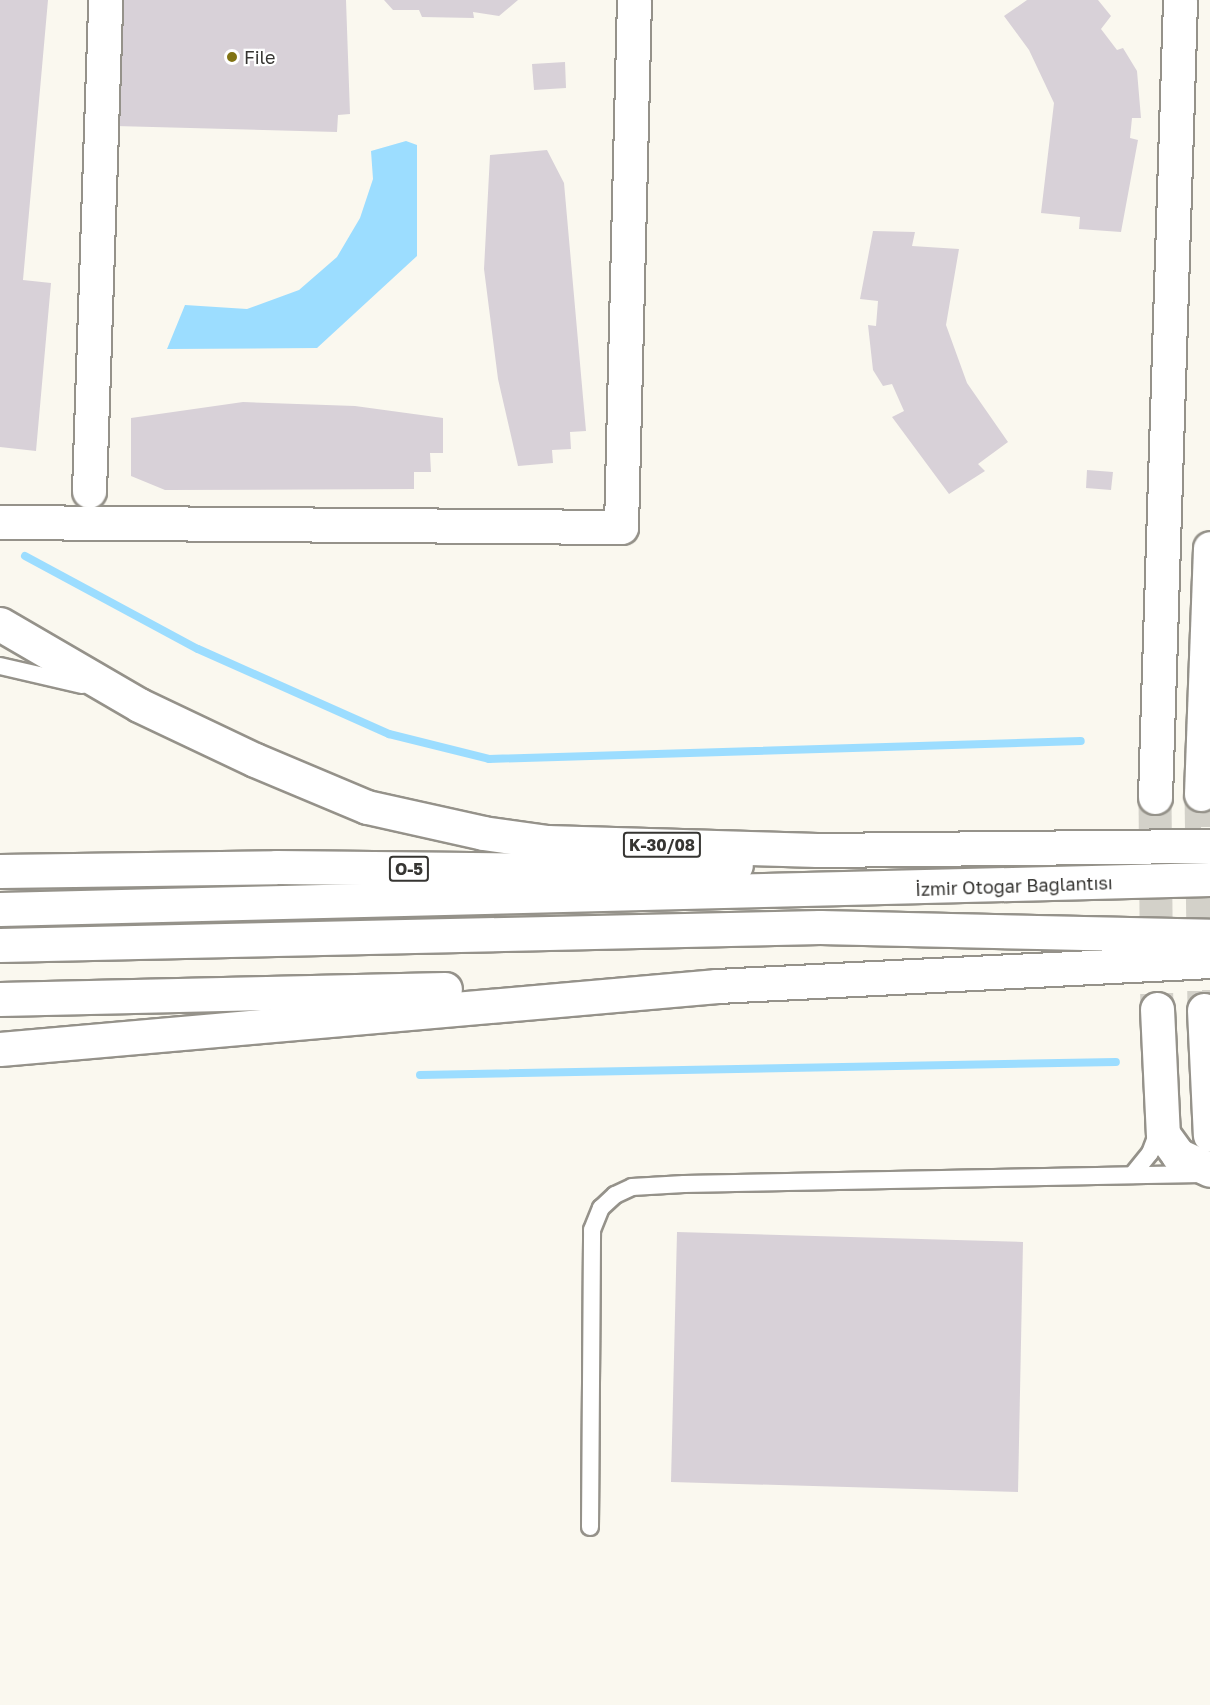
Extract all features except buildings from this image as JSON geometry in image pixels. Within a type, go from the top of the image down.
[{"type":"main road","points":[[88,491],[105,0]]},
{"type":"main road","points":[[0,522],[621,527],[633,0]]},
{"type":"main road","points":[[1155,796],[1180,0]]},
{"type":"main road","points":[[1201,794],[1210,548]]},
{"type":"main road","points":[[0,624],[139,705]]},
{"type":"main road","name":"K-30/08","points":[[139,705],[367,807],[431,823],[547,842],[817,850],[1210,846]]},
{"type":"main road","name":"O-5","points":[[0,871],[276,867],[641,871],[715,867],[817,850]]},
{"type":"main road","name":"İzmir Otogar Bağlantısı","points":[[0,909],[819,891],[1210,879]]},
{"type":"main road","points":[[0,945],[820,927],[1210,936]]},
{"type":"main road","points":[[1,999],[717,986],[1210,961]]},
{"type":"main road","points":[[0,1049],[717,986]]},
{"type":"main road","points":[[1157,1009],[1160,1123],[1168,1146],[1202,1168]]},
{"type":"main road","points":[[1204,1010],[1209,1129]]},
{"type":"lane","name":"K-30/08","points":[[0,666],[66,680],[139,705]]},
{"type":"lane","points":[[1133,1174],[1150,1154],[1160,1123]]},
{"type":"lane","points":[[1202,1168],[1202,1144],[1209,1129]]},
{"type":"lane","points":[[1133,1174],[1202,1168]]},
{"type":"lane","points":[[590,1527],[592,1230],[601,1208],[615,1195],[632,1187],[684,1184],[1133,1174],[1202,1168]]},
{"type":"water","points":[[406,141],[417,145],[417,256],[317,348],[167,349],[185,305],[247,309],[299,290],[337,257],[360,218],[373,179],[371,151]]},
{"type":"waterway","points":[[25,556],[198,649],[389,734],[489,759],[1081,741]]},
{"type":"waterway","points":[[420,1075],[1116,1062]]},
{"type":"tunnel","points":[[1201,794],[1204,1010]]},
{"type":"tunnel","points":[[1155,797],[1157,1009]]},
{"type":"place","name":"File","points":[[232,57]]}]
